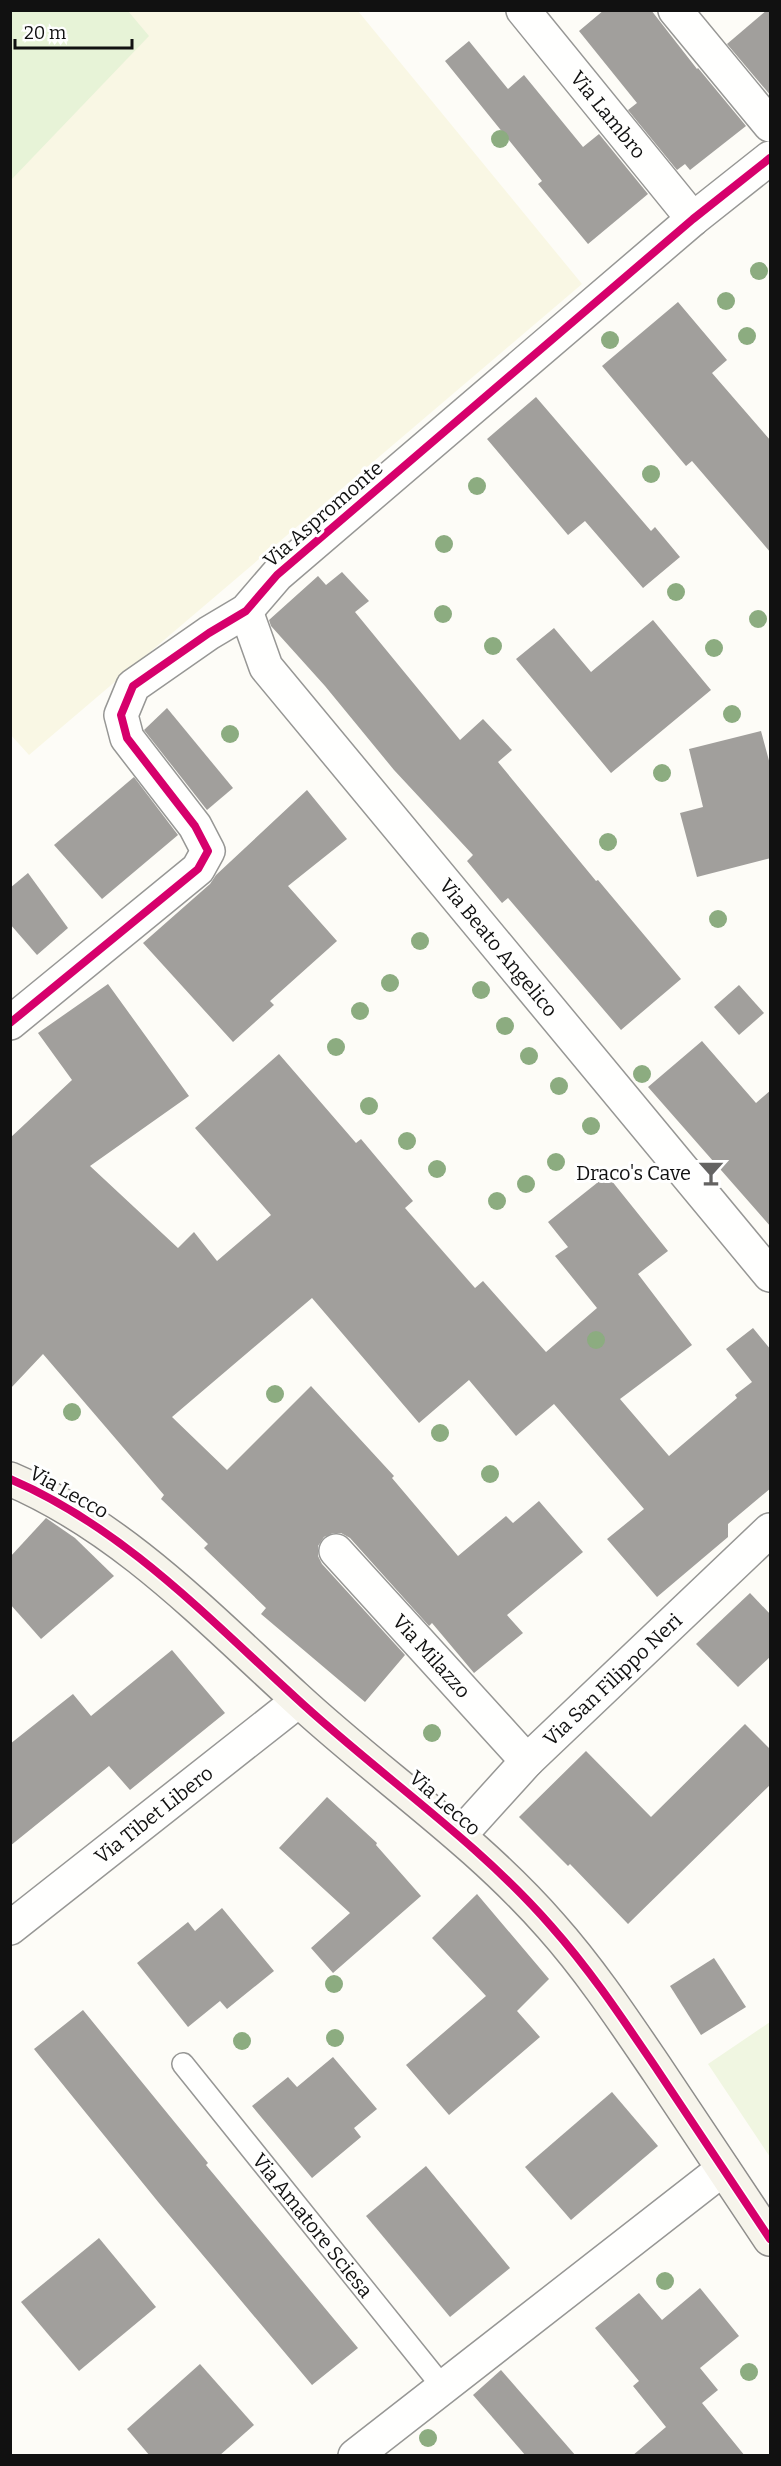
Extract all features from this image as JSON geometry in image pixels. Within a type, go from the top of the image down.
[{"type":"street","name":"Via Lambro","points":[[523,10],[693,219]]},
{"type":"street","points":[[675,10],[771,125]]},
{"type":"street","name":"Via Aspromonte","points":[[10,1023],[198,869],[208,851],[195,826],[127,738],[121,715],[133,686],[209,633],[246,611],[277,575],[693,219],[771,158]]},
{"type":"street","name":"Via Beato Angelico","points":[[246,611],[266,667],[771,1275]]},
{"type":"street","name":"Via Lecco","points":[[10,1479],[47,1494],[136,1553],[298,1701],[460,1835],[550,1924],[590,1973],[771,2239]]},
{"type":"street","name":"Via San Filippo Neri","points":[[460,1835],[527,1761],[771,1530]]},
{"type":"street","name":"Via Milazzo","points":[[336,1551],[527,1761]]},
{"type":"street","name":"Via Tibet Libero","points":[[10,1928],[298,1701]]},
{"type":"street","points":[[355,2456],[723,2169]]},
{"type":"lane","name":"Via Amatore Sciesa","points":[[183,2064],[442,2386]]},
{"type":"shaded area","points":[[126,11],[358,11],[582,284],[29,755],[10,734],[11,180]]},
{"type":"green space","points":[[11,10],[128,11],[149,36],[11,180]]},
{"type":"green space","points":[[770,2022],[770,2157],[708,2064]]},
{"type":"building","points":[[604,10],[651,10],[746,126],[690,170],[685,164],[677,170],[628,110],[637,103],[579,31]]},
{"type":"building","points":[[767,10],[771,10],[771,96],[727,44]]},
{"type":"building","points":[[469,41],[508,89],[524,75],[583,147],[599,134],[648,194],[588,244],[538,184],[542,181],[445,61]]},
{"type":"building","points":[[678,302],[727,360],[712,373],[771,441],[771,553],[692,461],[686,466],[602,366]]},
{"type":"building","points":[[536,397],[651,531],[655,527],[680,557],[643,588],[585,521],[568,535],[487,439]]},
{"type":"building","points":[[342,572],[369,601],[355,612],[460,740],[483,719],[512,750],[498,762],[596,881],[598,880],[681,979],[621,1030],[508,898],[502,903],[467,861],[473,855],[394,770],[325,686],[271,626],[269,620],[318,576],[326,585]]},
{"type":"building","points":[[653,620],[711,690],[611,773],[516,659],[554,628],[591,672]]},
{"type":"building","points":[[167,708],[233,788],[207,810],[144,730]]},
{"type":"building","points":[[761,731],[771,768],[771,858],[697,877],[680,813],[703,807],[689,749]]},
{"type":"building","points":[[134,777],[178,835],[102,899],[54,845]]},
{"type":"building","points":[[307,790],[347,839],[288,886],[337,941],[270,1001],[274,1005],[233,1042],[143,943],[210,884],[216,875]]},
{"type":"building","points":[[28,873],[68,928],[37,955],[10,924],[10,888]]},
{"type":"building","points":[[108,984],[189,1096],[90,1166],[178,1248],[194,1232],[217,1261],[271,1215],[195,1128],[279,1054],[356,1143],[361,1139],[413,1201],[405,1208],[475,1288],[483,1281],[546,1352],[597,1308],[555,1256],[568,1247],[548,1222],[607,1175],[668,1251],[638,1274],[692,1345],[620,1399],[669,1456],[737,1398],[735,1395],[752,1382],[726,1349],[753,1328],[771,1350],[771,1488],[728,1524],[728,1537],[657,1597],[607,1539],[644,1509],[554,1404],[516,1436],[469,1380],[419,1423],[312,1298],[172,1417],[227,1470],[311,1386],[394,1476],[392,1478],[458,1556],[506,1516],[513,1523],[539,1501],[583,1552],[507,1615],[523,1633],[474,1673],[432,1623],[429,1626],[350,1538],[341,1533],[333,1533],[324,1537],[318,1546],[318,1556],[322,1564],[405,1655],[365,1702],[261,1614],[266,1608],[204,1548],[208,1544],[161,1499],[164,1495],[43,1354],[10,1389],[10,1138],[72,1080],[38,1033]]},
{"type":"building","points":[[739,985],[764,1013],[739,1035],[714,1007]]},
{"type":"building","points":[[702,1041],[756,1103],[771,1090],[771,1227],[648,1087]]},
{"type":"building","points":[[46,1518],[75,1538],[114,1576],[41,1639],[10,1604],[10,1557]]},
{"type":"building","points":[[750,1593],[771,1615],[771,1656],[738,1687],[696,1644]]},
{"type":"building","points":[[172,1650],[225,1713],[130,1790],[109,1766],[10,1846],[10,1744],[73,1694],[91,1716]]},
{"type":"building","points":[[745,1724],[771,1750],[771,1784],[628,1924],[570,1864],[568,1866],[519,1817],[586,1751],[651,1817]]},
{"type":"building","points":[[327,1797],[377,1843],[376,1845],[421,1896],[333,1973],[311,1948],[350,1913],[279,1848]]},
{"type":"building","points":[[477,1894],[549,1979],[517,2011],[540,2037],[449,2115],[406,2065],[486,1996],[432,1938]]},
{"type":"building","points":[[222,1908],[274,1971],[227,2009],[220,2001],[188,2027],[137,1963],[188,1922],[195,1931]]},
{"type":"building","points":[[714,1958],[746,2007],[701,2035],[670,1986]]},
{"type":"building","points":[[83,2010],[208,2163],[206,2165],[358,2348],[312,2385],[159,2203],[34,2049]]},
{"type":"building","points":[[333,2057],[377,2109],[354,2128],[361,2137],[312,2178],[252,2106],[288,2077],[297,2087]]},
{"type":"building","points":[[612,2092],[658,2146],[571,2220],[525,2167]]},
{"type":"building","points":[[426,2166],[510,2268],[450,2317],[366,2216]]},
{"type":"building","points":[[99,2238],[156,2307],[79,2371],[21,2302]]},
{"type":"building","points":[[700,2288],[739,2336],[700,2368],[718,2390],[702,2403],[745,2456],[632,2456],[666,2427],[633,2386],[639,2381],[595,2328],[639,2293],[662,2320]]},
{"type":"building","points":[[200,2364],[254,2425],[219,2456],[150,2456],[127,2429]]},
{"type":"building","points":[[501,2370],[576,2456],[526,2456],[473,2395]]},
{"type":"cycle path","points":[[10,1023],[198,869],[208,851],[195,826],[127,738],[121,715],[133,686],[209,633],[246,611],[277,575],[693,219],[770,158]]},
{"type":"cycle path","points":[[10,1479],[51,1499],[89,1522],[161,1576],[327,1726],[459,1836],[522,1894],[566,1943],[607,1997],[770,2239]]},
{"type":"place","name":"Draco's Cave","points":[[711,1173]]}]
